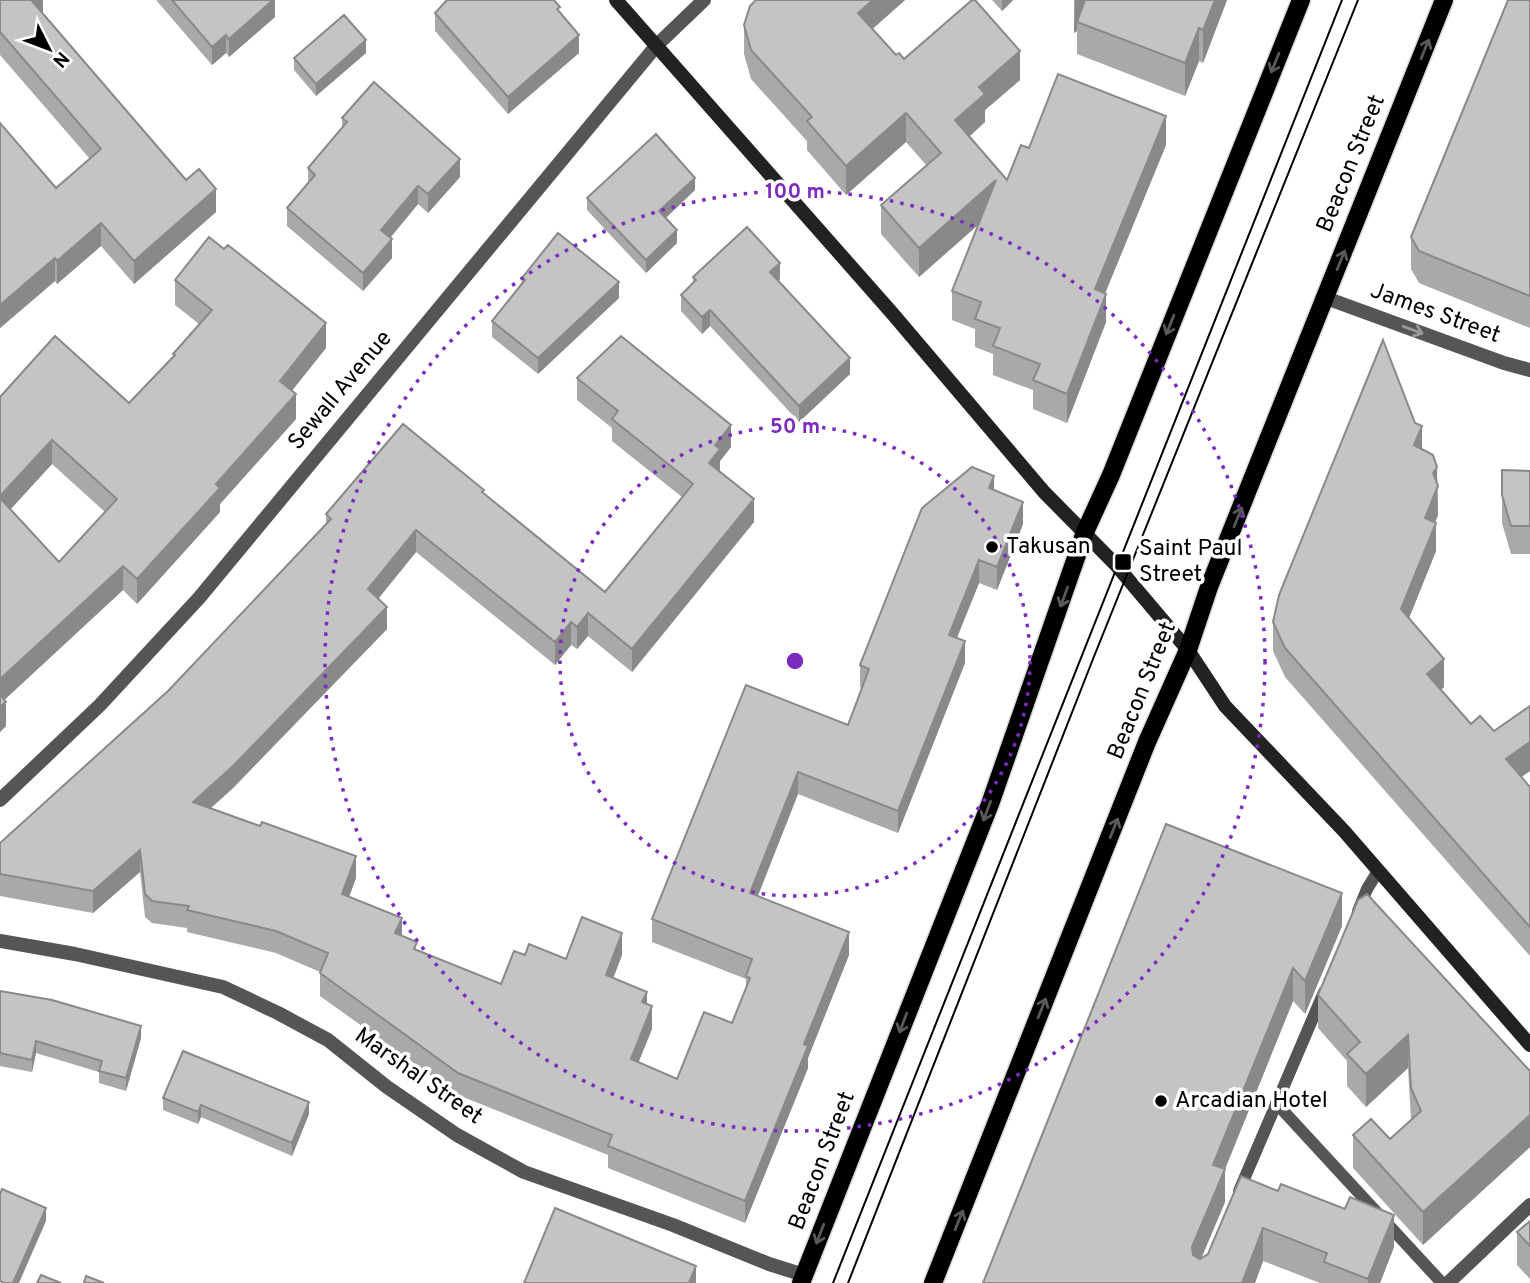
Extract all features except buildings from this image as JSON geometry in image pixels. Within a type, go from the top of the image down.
[{"type":"main road","points":[[616,0],[883,303],[1044,492],[1116,565],[1188,650],[1224,706],[1344,831],[1530,1045]]},
{"type":"main road","name":"Beacon Street","points":[[803,1279],[1010,751],[1085,532],[1111,475],[1301,0]]},
{"type":"main road","name":"Beacon Street","points":[[933,1283],[1147,742],[1188,650],[1209,587],[1444,0]]},
{"type":"street","name":"Sewall Avenue","points":[[0,800],[100,705],[199,598],[657,45],[704,0]]},
{"type":"street","name":"James Street","points":[[1326,298],[1530,370]]},
{"type":"street","name":"Marshal Street","points":[[0,941],[75,954],[223,987],[328,1040],[387,1087],[438,1122],[524,1172],[673,1225],[803,1279]]},
{"type":"street","points":[[1448,1283],[1530,1205]]},
{"type":"lane","points":[[1351,927],[1378,871]]},
{"type":"lane","points":[[1233,1206],[1330,977]]},
{"type":"lane","points":[[1276,1102],[1442,1283]]},
{"type":"tram line","points":[[833,1283],[1342,0]]},
{"type":"tram line","points":[[848,1283],[1093,659],[1358,0]]},
{"type":"place","name":"Takusan","points":[[992,547]]},
{"type":"place","name":"Saint Paul Street","points":[[1123,562]]},
{"type":"place","name":"Arcadian Hotel","points":[[1161,1101]]}]
